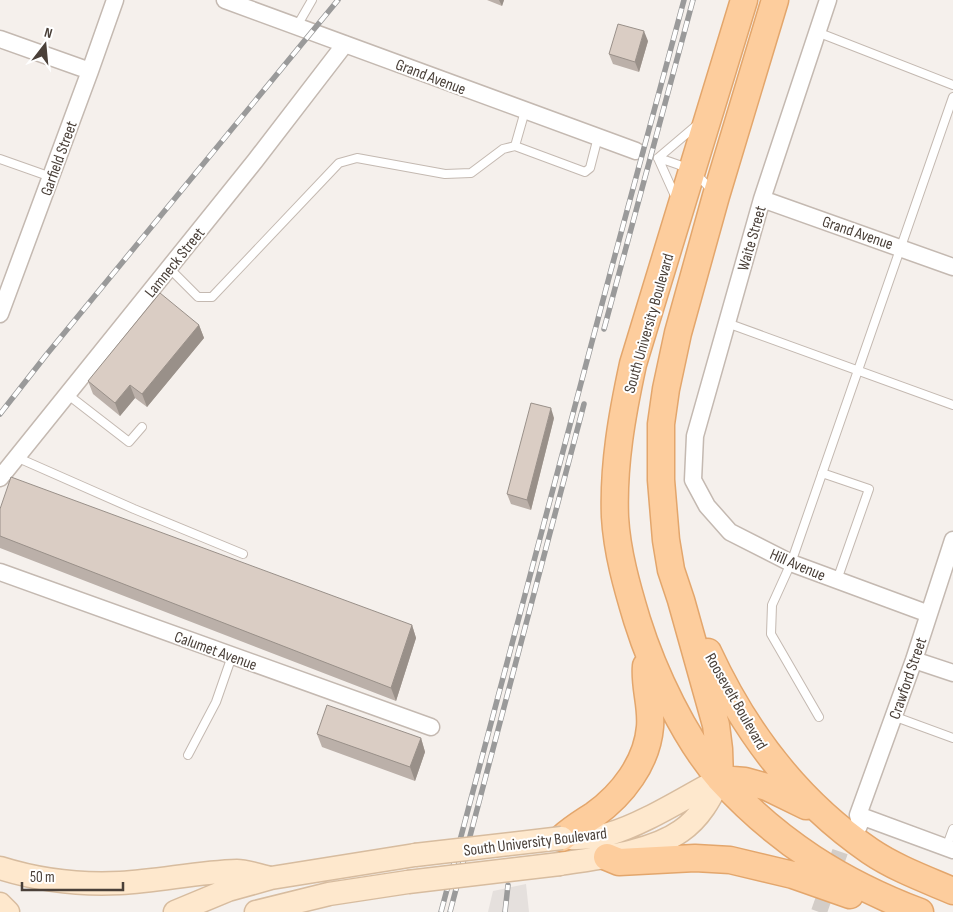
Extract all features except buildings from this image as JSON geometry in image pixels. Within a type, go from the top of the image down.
[{"type":"main road","name":"South University Boulevard","points":[[647,652],[627,583],[615,519],[614,486],[621,420],[633,364],[744,0]]},
{"type":"main road","name":"South University Boulevard","points":[[681,600],[671,570],[666,540],[661,480],[661,424],[672,356],[716,196],[775,0]]},
{"type":"main road","points":[[681,600],[716,725],[720,779]]},
{"type":"main road","name":"Roosevelt Boulevard","points":[[681,600],[699,632],[721,679],[761,746],[800,792],[871,851],[897,866],[953,891]]},
{"type":"main road","points":[[647,652],[668,697],[691,738],[720,779],[774,832],[803,853],[845,879],[888,900],[920,912]]},
{"type":"main road","points":[[562,838],[575,826],[593,816],[610,802],[636,770],[646,748],[650,728],[650,703],[645,673],[647,652]]},
{"type":"main road","name":"South University Boulevard","points":[[175,912],[228,890],[271,878],[415,855],[609,834],[644,820],[720,779]]},
{"type":"main road","name":"South University Boulevard","points":[[256,912],[329,894],[408,882],[560,864],[607,856],[656,844],[681,831],[697,816],[708,804],[720,779]]},
{"type":"main road","points":[[720,779],[745,781],[767,786],[800,804],[822,812]]},
{"type":"main road","points":[[607,856],[619,862],[695,858],[730,860],[793,875],[868,901],[888,900]]},
{"type":"main road","points":[[0,868],[44,879],[95,883],[120,883],[239,871],[271,878]]},
{"type":"main road","points":[[0,904],[8,912]]},
{"type":"street","name":"Garfield Street","points":[[0,314],[4,289],[51,177],[114,0]]},
{"type":"street","name":"Waite Street","points":[[693,480],[695,436],[762,199],[828,0]]},
{"type":"street","name":"Grand Avenue","points":[[229,1],[636,151]]},
{"type":"street","points":[[0,39],[90,71]]},
{"type":"street","name":"Lamneck Street","points":[[0,478],[346,44]]},
{"type":"street","name":"Grand Avenue","points":[[762,199],[953,267]]},
{"type":"street","name":"Hill Avenue","points":[[693,480],[707,506],[730,532],[791,563],[929,614]]},
{"type":"street","name":"Crawford Street","points":[[950,849],[855,822],[914,660],[953,540]]},
{"type":"street","name":"Calumet Avenue","points":[[0,572],[431,727]]},
{"type":"street","points":[[914,660],[953,673]]},
{"type":"lane","points":[[297,26],[312,0]]},
{"type":"lane","points":[[817,32],[953,85]]},
{"type":"lane","points":[[820,717],[771,634],[772,605],[791,563],[953,97]]},
{"type":"lane","points":[[515,146],[525,111]]},
{"type":"lane","points":[[658,158],[692,128],[708,117]]},
{"type":"lane","points":[[168,268],[198,296],[212,297],[339,163],[357,158],[445,174],[471,173],[503,149],[515,146],[585,172],[590,168],[598,137]]},
{"type":"lane","points":[[658,158],[693,171],[716,196]]},
{"type":"lane","points":[[658,158],[681,208]]},
{"type":"lane","points":[[0,159],[51,177]]},
{"type":"lane","points":[[727,323],[953,405]]},
{"type":"lane","points":[[67,394],[128,442],[142,426]]},
{"type":"lane","points":[[16,458],[243,554]]},
{"type":"lane","points":[[822,474],[869,489],[837,580]]},
{"type":"lane","points":[[188,755],[216,702],[232,656]]},
{"type":"lane","points":[[893,716],[953,738]]},
{"type":"lane","points":[[950,849],[953,829]]},
{"type":"shaded area","points":[[526,884],[529,912],[488,912],[493,891]]},
{"type":"tunnel","points":[[819,912],[849,826]]},
{"type":"railway","points":[[0,414],[47,354],[338,0]]},
{"type":"railway","points":[[441,912],[684,0]]},
{"type":"railway","points":[[604,329],[693,0]]},
{"type":"railway","points":[[450,912],[584,404]]},
{"type":"railway","points":[[505,912],[508,885]]}]
